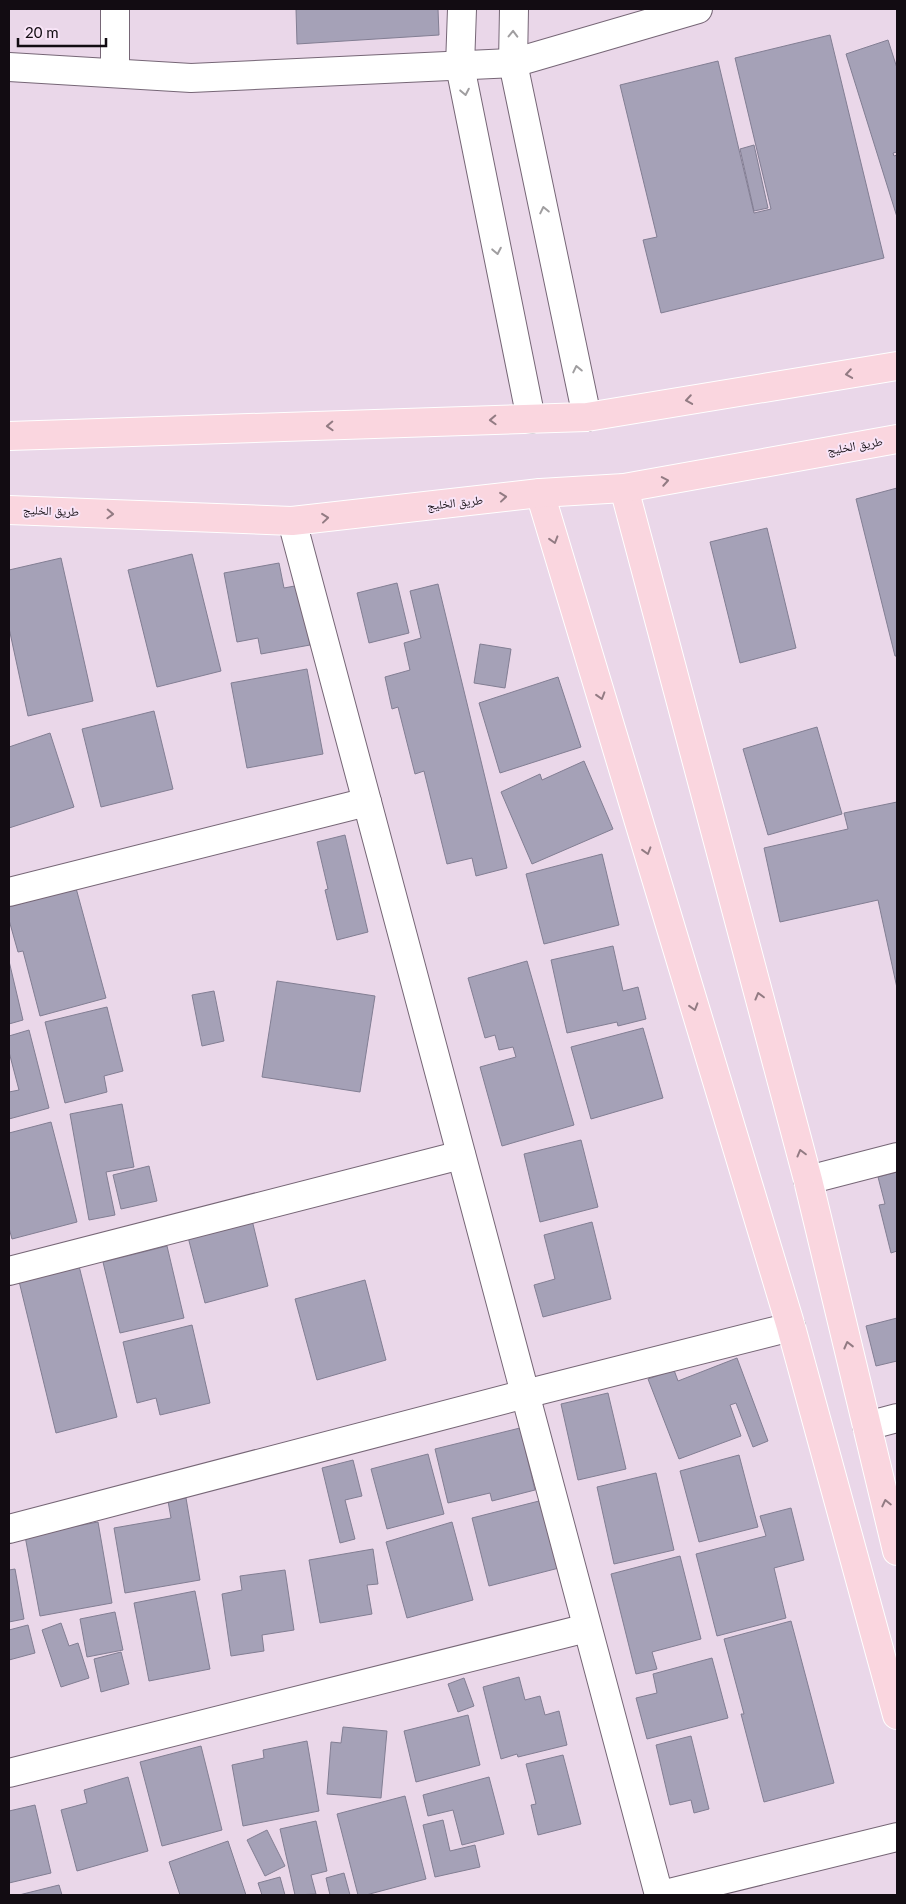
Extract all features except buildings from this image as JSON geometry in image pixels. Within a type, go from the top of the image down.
[{"type":"main road","points":[[9,436],[587,417],[897,366]]},
{"type":"main road","name":"طريق الخليج","points":[[9,510],[292,521],[540,493],[624,488],[897,439]]},
{"type":"main road","points":[[624,488],[808,1180],[897,1551]]},
{"type":"main road","points":[[540,493],[790,1327],[897,1715]]},
{"type":"street","points":[[115,9],[115,74]]},
{"type":"street","points":[[462,9],[460,66],[531,419]]},
{"type":"street","points":[[514,9],[513,63],[587,417]]},
{"type":"street","points":[[9,67],[191,78],[513,63],[698,9]]},
{"type":"street","points":[[292,521],[660,1895],[897,1837]]},
{"type":"street","points":[[9,892],[367,802]]},
{"type":"street","points":[[9,1271],[461,1155]]},
{"type":"street","points":[[808,1180],[897,1158]]},
{"type":"street","points":[[9,1529],[790,1327]]},
{"type":"street","points":[[867,1426],[897,1418]]},
{"type":"street","points":[[9,1773],[587,1628]]}]
